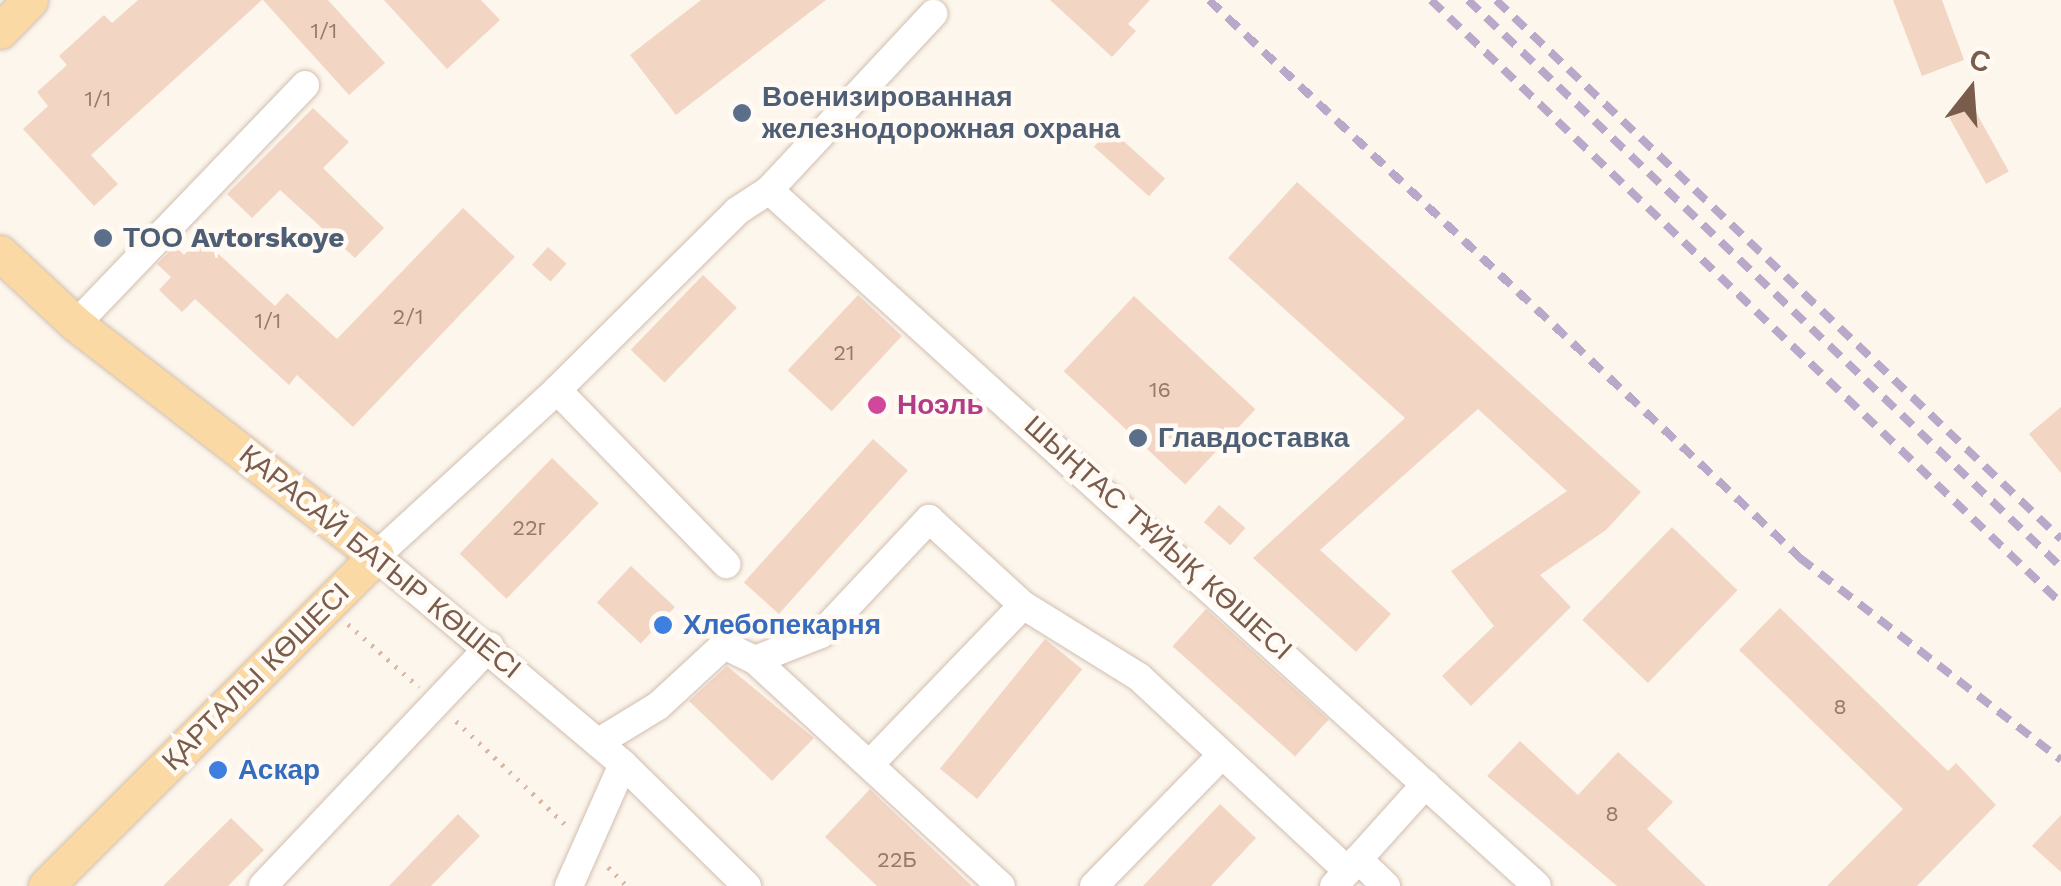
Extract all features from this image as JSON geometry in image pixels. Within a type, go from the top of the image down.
[{"type":"main road","points":[[0,31],[30,0]]},
{"type":"main road","name":"ҚАРАСАЙ БАТЫР КӨШЕСІ","points":[[0,253],[76,324],[376,556]]},
{"type":"main road","name":"ҚАРТАЛЫ КӨШЕСІ","points":[[46,886],[376,556]]},
{"type":"street","points":[[726,564],[558,390],[736,211],[769,190],[933,14]]},
{"type":"street","points":[[76,324],[305,85]]},
{"type":"street","name":"ШЫҢТАС ТҰЙЫҚ КӨШЕСІ","points":[[769,190],[1537,886]]},
{"type":"street","name":"ҚАРТАЛЫ КӨШЕСІ","points":[[376,556],[558,390]]},
{"type":"street","points":[[754,660],[821,634],[929,519],[1023,605],[1139,678],[1346,872],[1386,886]]},
{"type":"street","name":"ҚАРАСАЙ БАТЫР КӨШЕСІ","points":[[376,556],[490,646],[624,764],[747,886]]},
{"type":"street","points":[[871,763],[1023,605]]},
{"type":"street","points":[[599,742],[658,706],[724,645],[754,660],[1001,886]]},
{"type":"street","points":[[263,886],[490,646]]},
{"type":"street","points":[[1094,886],[1221,756]]},
{"type":"street","points":[[569,886],[624,764]]},
{"type":"street","points":[[1346,872],[1426,784]]},
{"type":"path","points":[[346,622],[436,702],[628,886]]},
{"type":"building","points":[[138,0],[262,0],[91,155],[118,184],[94,206],[23,129],[48,106],[37,92],[67,65],[59,56],[104,15],[112,23]]},
{"type":"building","points":[[263,0],[328,0],[385,63],[349,95]]},
{"type":"building","points":[[384,0],[481,0],[500,20],[447,69]]},
{"type":"building","points":[[701,0],[826,0],[676,115],[630,55]]},
{"type":"building","points":[[1050,0],[1150,0],[1128,24],[1136,31],[1112,57]]},
{"type":"building","points":[[1893,0],[1942,0],[1964,60],[1922,76]]},
{"type":"building","points":[[1972,105],[2009,171],[1986,184],[1949,118]]},
{"type":"building","points":[[313,108],[349,142],[323,168],[384,228],[355,258],[280,190],[252,218],[227,194]]},
{"type":"building","points":[[1110,129],[1165,179],[1149,196],[1094,147]]},
{"type":"building","points":[[1297,182],[1641,492],[1606,530],[1540,575],[1571,607],[1471,706],[1442,676],[1494,626],[1451,571],[1567,491],[1478,409],[1320,550],[1391,614],[1356,652],[1253,558],[1405,418],[1228,258]]},
{"type":"building","points":[[463,208],[515,257],[353,427],[297,375],[289,385],[195,299],[182,312],[159,290],[171,277],[157,264],[175,246],[184,255],[200,237],[275,306],[287,293],[337,339]]},
{"type":"building","points":[[548,247],[567,264],[551,282],[532,265]]},
{"type":"building","points":[[703,275],[737,308],[665,382],[631,350]]},
{"type":"building","points":[[858,295],[902,336],[832,411],[788,370]]},
{"type":"building","points":[[1134,296],[1255,409],[1185,485],[1064,371]]},
{"type":"building","points":[[2061,407],[2061,473],[2029,434]]},
{"type":"building","points":[[873,439],[908,470],[779,614],[744,582]]},
{"type":"building","points":[[552,458],[599,503],[506,599],[460,554]]},
{"type":"building","points":[[1219,505],[1245,528],[1230,545],[1204,522]]},
{"type":"building","points":[[1672,527],[1737,590],[1648,683],[1582,620]]},
{"type":"building","points":[[631,566],[675,607],[641,643],[597,603]]},
{"type":"building","points":[[1780,608],[1948,771],[1956,763],[1996,805],[1917,886],[1827,886],[1903,809],[1739,650]]},
{"type":"building","points":[[1206,609],[1329,719],[1295,757],[1173,646]]},
{"type":"building","points":[[1045,639],[1082,669],[977,799],[940,769]]},
{"type":"building","points":[[727,666],[814,738],[772,781],[689,701]]},
{"type":"building","points":[[1520,741],[1578,795],[1618,752],[1673,802],[1647,829],[1706,886],[1617,886],[1487,776]]},
{"type":"building","points":[[870,789],[972,886],[877,886],[825,837]]},
{"type":"building","points":[[1220,804],[1256,838],[1211,886],[1143,886]]},
{"type":"building","points":[[458,814],[480,836],[431,886],[389,886]]},
{"type":"building","points":[[2061,815],[2061,872],[2032,846]]},
{"type":"building","points":[[231,818],[264,850],[228,886],[163,886]]},
{"type":"railway","points":[[1209,0],[1800,558],[2061,760]]},
{"type":"railway","points":[[1431,0],[2061,603]]},
{"type":"railway","points":[[1468,0],[2061,567]]},
{"type":"railway","points":[[1496,0],[2061,539]]},
{"type":"place","name":"Военизированная железнодорожная охрана","points":[[742,113]]},
{"type":"place","name":"ТОО Avtorskoye","points":[[103,238]]},
{"type":"place","name":"Ноэль","points":[[877,405]]},
{"type":"place","name":"Главдоставка","points":[[1138,438]]},
{"type":"place","name":"Хлебопекарня","points":[[663,625]]},
{"type":"place","name":"Аскар","points":[[218,770]]}]
